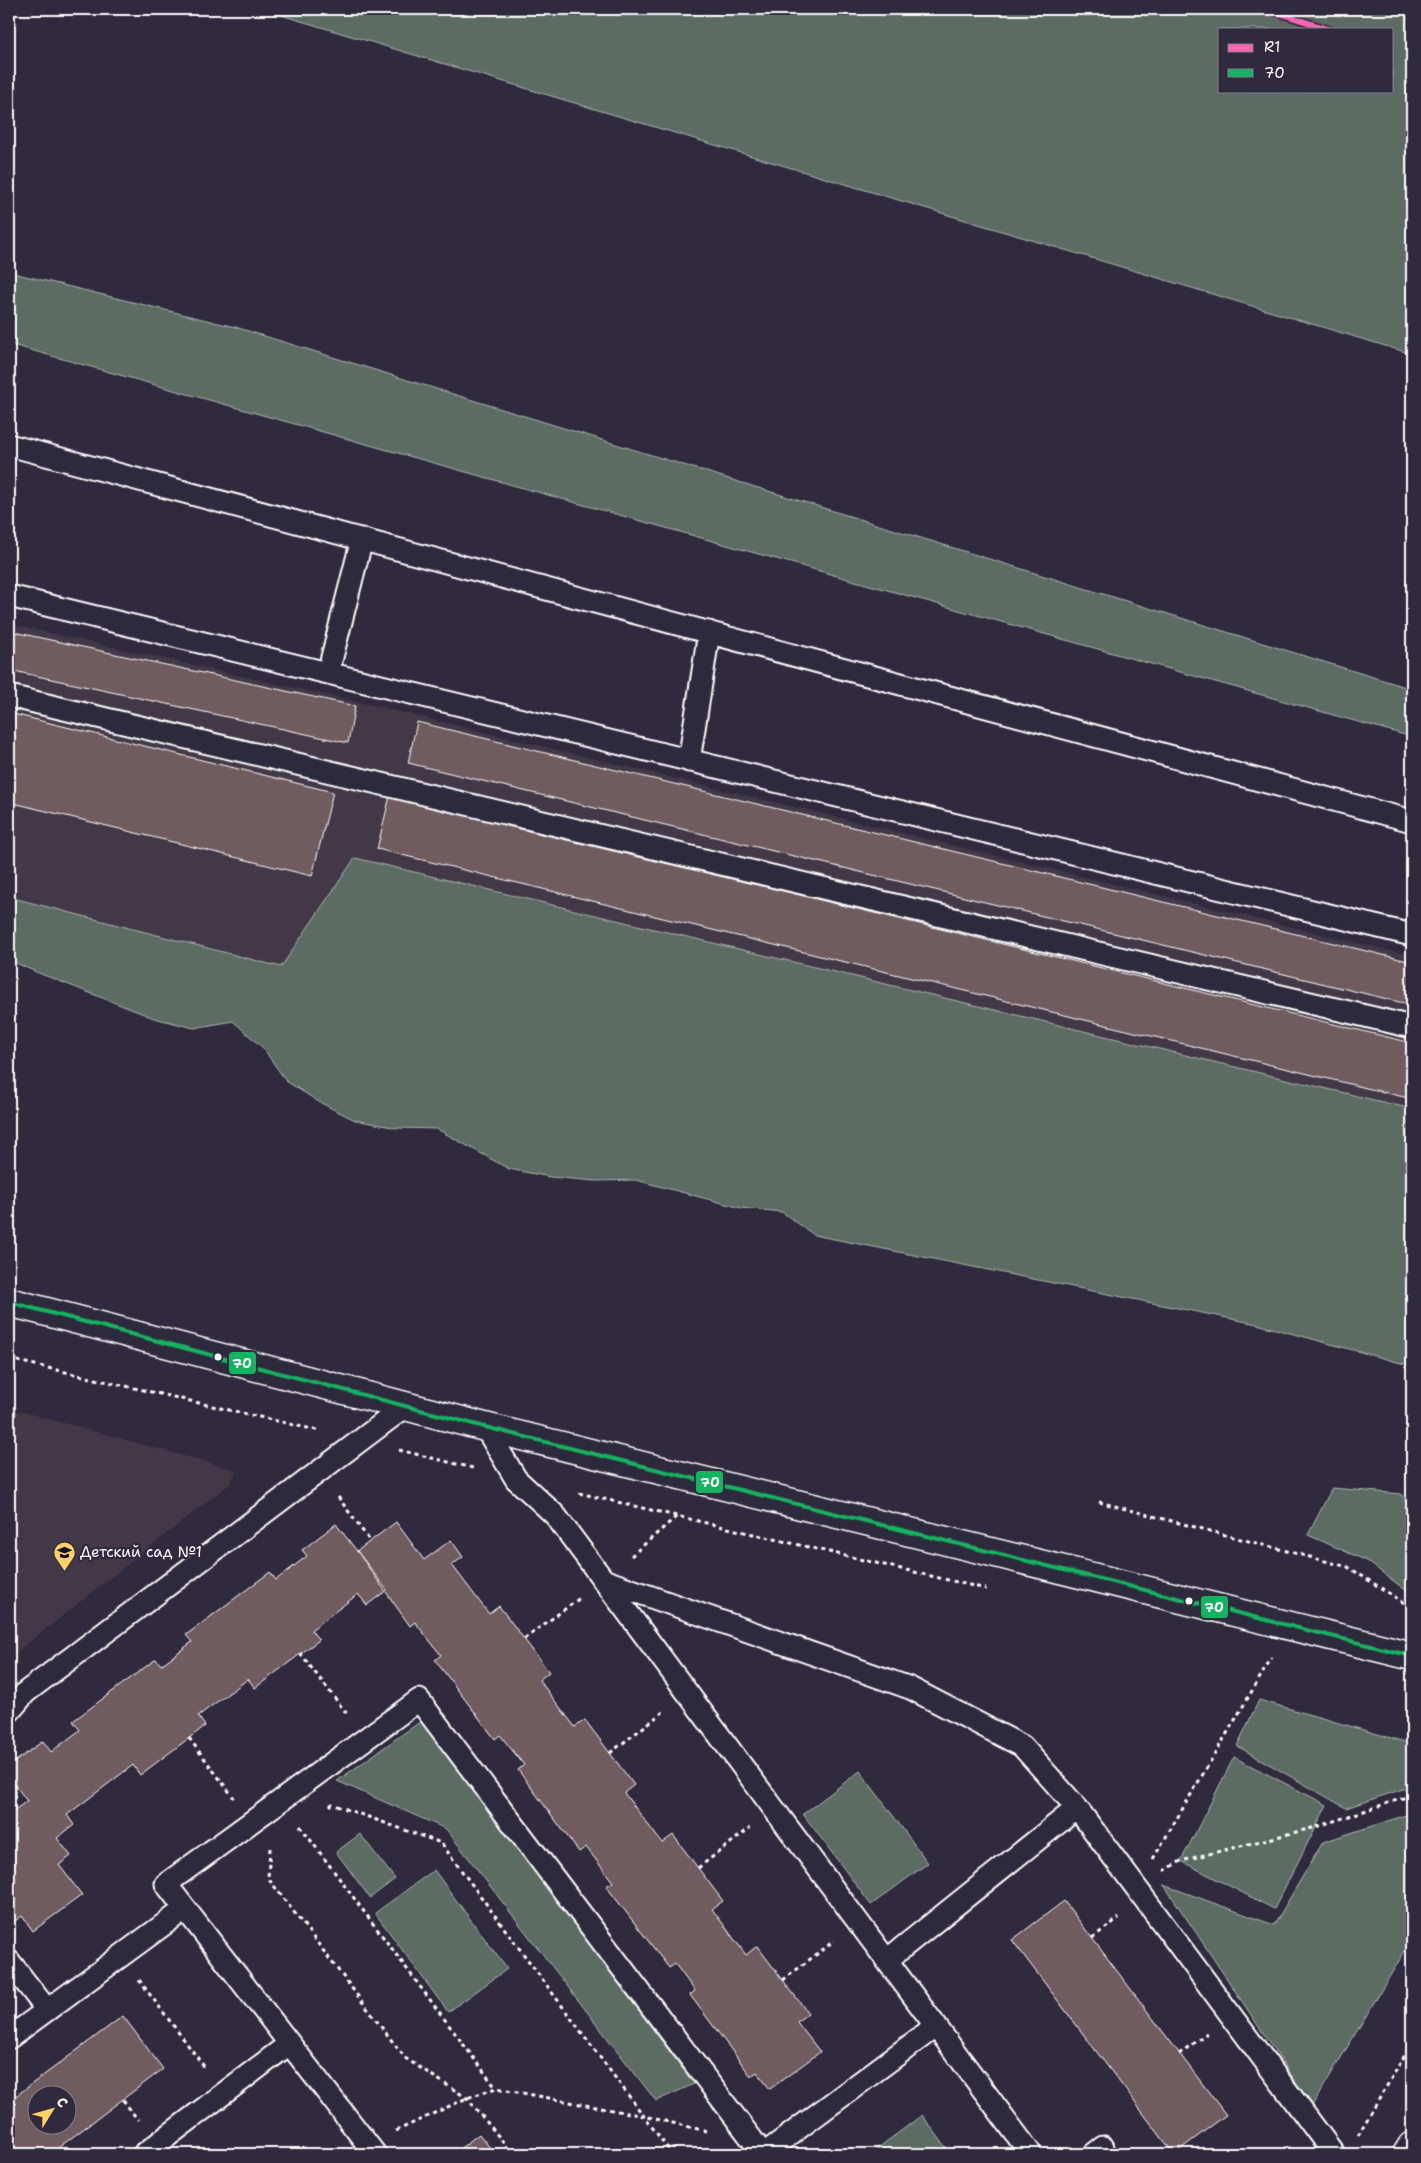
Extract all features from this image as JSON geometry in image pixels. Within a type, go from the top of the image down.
[{"type":"street","points":[[9,1302],[485,1427],[1412,1656]]},
{"type":"street","points":[[1407,2154],[1412,2146]]},
{"type":"lane","points":[[9,445],[1412,821]]},
{"type":"lane","points":[[328,673],[362,539]]},
{"type":"lane","points":[[9,596],[1412,935]]},
{"type":"lane","points":[[689,761],[709,632]]},
{"type":"lane","points":[[9,696],[1412,1027]]},
{"type":"lane","points":[[9,1712],[26,1692],[406,1406]]},
{"type":"lane","points":[[485,1427],[516,1479],[555,1514],[1031,2154]]},
{"type":"lane","points":[[603,1580],[910,1688],[1022,1746],[1077,1808],[1334,2154]]},
{"type":"lane","points":[[371,2149],[166,1884],[419,1700],[760,2151],[936,2026]]},
{"type":"lane","points":[[887,1960],[1077,1808]]},
{"type":"lane","points":[[9,2038],[185,1910]]},
{"type":"lane","points":[[9,1961],[47,2010]]},
{"type":"lane","points":[[144,2154],[289,2044]]},
{"type":"path","points":[[9,1359],[516,1479]]},
{"type":"path","points":[[319,1471],[370,1542]]},
{"type":"path","points":[[573,1492],[994,1591]]},
{"type":"path","points":[[1099,1502],[1348,1568],[1412,1608]]},
{"type":"path","points":[[524,1639],[603,1580],[677,1516]]},
{"type":"path","points":[[300,1653],[365,1738]]},
{"type":"path","points":[[1262,1654],[1281,1659]]},
{"type":"path","points":[[1135,1888],[1272,1657]]},
{"type":"path","points":[[610,1753],[688,1693]]},
{"type":"path","points":[[189,1738],[251,1822]]},
{"type":"path","points":[[1181,1861],[1316,1827],[1412,1795]]},
{"type":"path","points":[[281,1800],[496,2088]]},
{"type":"path","points":[[324,1810],[332,1804],[441,1843],[672,2154]]},
{"type":"path","points":[[698,1868],[774,1809]]},
{"type":"path","points":[[292,1832],[308,1820]]},
{"type":"path","points":[[277,1843],[269,1848],[268,1878],[405,2058],[467,2098],[513,2154]]},
{"type":"path","points":[[782,1980],[858,1923]]},
{"type":"path","points":[[121,1956],[225,2093]]},
{"type":"path","points":[[1356,2137],[1412,2043]]},
{"type":"path","points":[[371,2149],[467,2098],[496,2088],[644,2116],[760,2151]]},
{"type":"shaded area","points":[[9,624],[371,705],[1412,956],[1412,1109],[355,858],[281,967],[9,897]]},
{"type":"shaded area","name":"Детский сад №1","points":[[9,1408],[236,1470],[231,1483],[9,1658]]},
{"type":"green space","points":[[261,9],[1412,9],[1412,354]]},
{"type":"green space","points":[[9,272],[235,327],[1412,689],[1412,737],[9,344]]},
{"type":"green space","points":[[355,858],[1412,1109],[1412,1366],[1257,1324],[814,1235],[782,1212],[741,1208],[636,1180],[595,1181],[550,1177],[509,1169],[437,1129],[397,1128],[355,1120],[319,1102],[286,1081],[263,1048],[233,1021],[194,1028],[154,1018],[9,960],[9,897],[281,967]]},
{"type":"green space","points":[[1332,1488],[1401,1494],[1412,1510],[1412,1595],[1367,1561],[1308,1535]]},
{"type":"green space","points":[[1259,1700],[1412,1744],[1412,1786],[1346,1808],[1237,1746]]},
{"type":"green space","points":[[421,1721],[694,2084],[656,2101],[446,1829],[337,1781]]},
{"type":"green space","points":[[1234,1757],[1327,1805],[1274,1909],[1181,1861]]},
{"type":"green space","points":[[860,1771],[928,1863],[871,1905],[803,1814]]},
{"type":"green space","points":[[1412,1813],[1412,1939],[1312,2106],[1164,1885],[1274,1925],[1323,1842]]},
{"type":"green space","points":[[360,1834],[395,1879],[370,1898],[336,1852]]},
{"type":"green space","points":[[434,1870],[507,1969],[448,2012],[375,1913]]},
{"type":"green space","points":[[922,2115],[949,2151],[945,2154],[870,2154]]},
{"type":"building","points":[[9,631],[355,706],[348,743],[9,670]]},
{"type":"building","points":[[9,713],[333,792],[312,876],[9,802]]},
{"type":"building","points":[[417,722],[1412,962],[1412,1005],[408,763]]},
{"type":"building","points":[[390,796],[1412,1043],[1412,1099],[377,849]]},
{"type":"building","points":[[396,1522],[424,1560],[451,1540],[463,1557],[452,1565],[489,1614],[499,1606],[549,1672],[539,1680],[575,1727],[585,1720],[634,1785],[624,1793],[662,1843],[673,1835],[723,1901],[712,1909],[746,1955],[757,1946],[808,2013],[797,2022],[820,2052],[770,2089],[757,2072],[751,2076],[690,1995],[695,1991],[675,1964],[669,1968],[606,1886],[613,1882],[586,1847],[579,1852],[518,1770],[524,1765],[500,1735],[495,1739],[435,1660],[441,1655],[415,1622],[410,1626],[357,1551]]},
{"type":"building","points":[[336,1524],[387,1590],[367,1605],[358,1594],[311,1630],[319,1640],[255,1688],[248,1679],[198,1716],[205,1726],[140,1775],[133,1765],[67,1815],[74,1825],[57,1838],[71,1856],[59,1865],[82,1895],[33,1931],[22,1916],[15,1921],[9,1913],[9,1869],[16,1864],[9,1853],[9,1814],[27,1801],[9,1777],[9,1766],[43,1741],[51,1752],[80,1730],[73,1721],[156,1659],[161,1665],[192,1642],[186,1635],[270,1572],[276,1580],[307,1556],[302,1550]]},
{"type":"building","points":[[1064,1901],[1226,2115],[1174,2154],[1012,1940]]},
{"type":"building","points":[[123,2016],[163,2069],[78,2133],[78,2086],[29,2086]]},
{"type":"building","points":[[28,2087],[28,2136],[74,2136],[50,2154],[9,2154],[9,2101]]},
{"type":"building","points":[[479,2134],[495,2154],[453,2154]]},
{"type":"transit line","name":"R1","points":[[1266,9],[1325,28]]},
{"type":"transit line","name":"70","points":[[9,1302],[485,1427],[1412,1656]]},
{"type":"place","name":"Детский сад №1","points":[[64,1571]]}]
